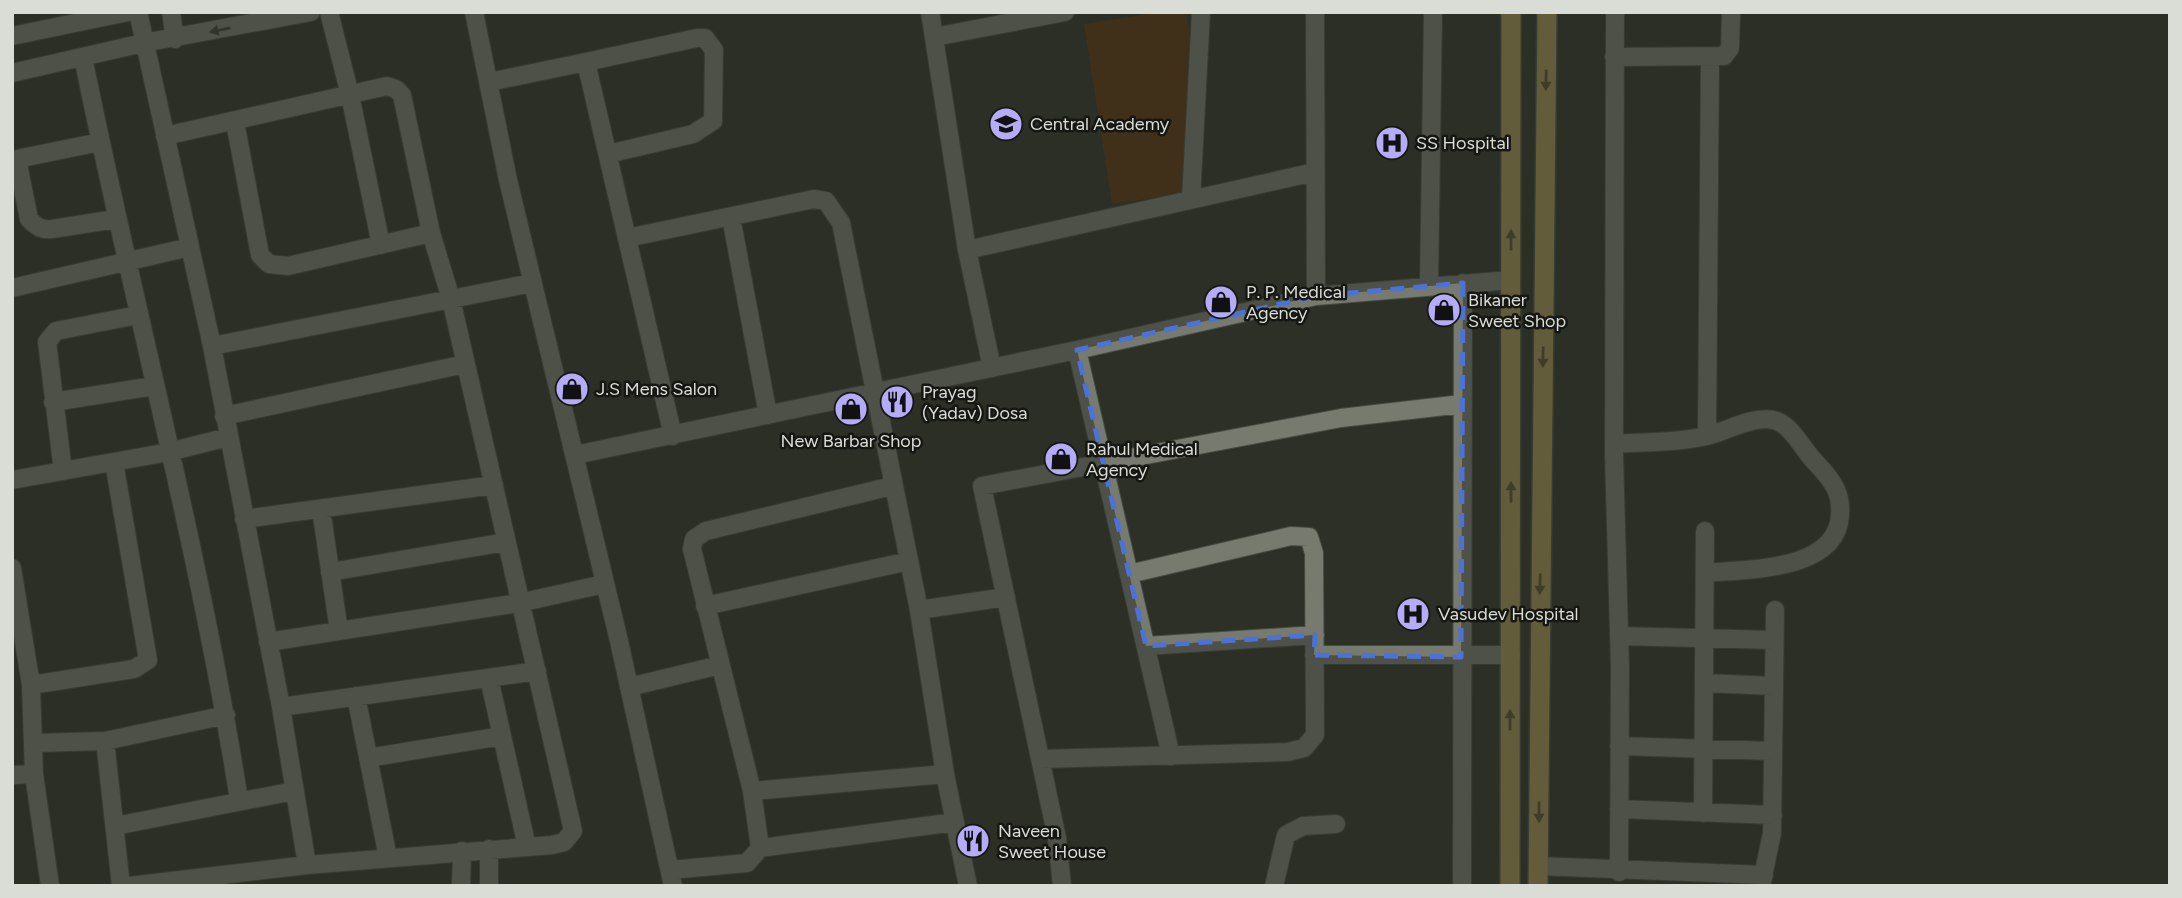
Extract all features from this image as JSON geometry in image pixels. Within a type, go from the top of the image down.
[{"type":"highway","points":[[1510,12],[1510,886]]},
{"type":"highway","points":[[1545,873],[1547,12]]},
{"type":"street","points":[[12,36],[128,12]]},
{"type":"street","points":[[138,12],[212,346],[281,707],[306,865]]},
{"type":"street","points":[[171,12],[175,39]]},
{"type":"street","points":[[12,73],[143,43],[311,12]]},
{"type":"street","points":[[329,12],[350,95],[381,245]]},
{"type":"street","points":[[474,12],[532,283],[575,455],[672,878],[747,863],[760,848],[955,822]]},
{"type":"street","points":[[930,12],[967,250],[992,368]]},
{"type":"street","points":[[934,37],[1065,12]]},
{"type":"street","points":[[1191,199],[1201,12]]},
{"type":"street","points":[[1315,12],[1317,296]]},
{"type":"street","points":[[1429,285],[1433,12]]},
{"type":"street","points":[[1615,12],[1614,444],[1619,636],[1619,872]]},
{"type":"street","points":[[1614,57],[1724,56],[1730,48],[1731,12]]},
{"type":"street","points":[[489,82],[705,38],[714,50],[713,121],[693,134],[608,154]]},
{"type":"street","points":[[83,57],[125,262],[226,715],[239,800]]},
{"type":"street","points":[[1707,436],[1710,58]]},
{"type":"street","points":[[586,62],[673,436]]},
{"type":"street","points":[[129,886],[267,878],[306,865],[527,847],[564,842],[573,831],[451,299],[431,233],[402,95],[387,86],[165,136]]},
{"type":"street","points":[[236,122],[260,256],[269,264],[288,266],[431,233]]},
{"type":"street","points":[[100,142],[15,160],[29,219],[35,225],[42,229],[52,229],[116,219]]},
{"type":"street","points":[[967,250],[1315,172]]},
{"type":"street","points":[[627,238],[814,199],[826,201],[841,223],[919,610],[945,774],[968,886]]},
{"type":"street","points":[[731,217],[768,415]]},
{"type":"street","points":[[12,288],[190,247]]},
{"type":"street","points":[[575,455],[1077,350],[1317,296],[1511,280]]},
{"type":"street","points":[[212,346],[532,283]]},
{"type":"street","points":[[1462,886],[1463,283]]},
{"type":"street","points":[[63,471],[47,352],[51,334],[138,315]]},
{"type":"street","points":[[1077,350],[1171,756]]},
{"type":"street","points":[[224,416],[465,364]]},
{"type":"street","points":[[54,402],[154,386]]},
{"type":"street","points":[[1062,886],[1057,838],[982,486],[1341,418],[1462,404]]},
{"type":"street","points":[[1614,444],[1707,436],[1748,423],[1779,421],[1830,478],[1838,490],[1840,522],[1833,538],[1815,555],[1774,566],[1705,573]]},
{"type":"street","points":[[12,480],[169,452],[228,437]]},
{"type":"street","points":[[31,685],[134,669],[148,660],[114,462]]},
{"type":"street","points":[[244,519],[494,485]]},
{"type":"street","points":[[760,848],[752,792],[692,549],[698,534],[892,486]]},
{"type":"street","points":[[321,509],[339,631]]},
{"type":"street","points":[[1703,813],[1706,749],[1705,531]]},
{"type":"street","points":[[1041,759],[1287,752],[1311,743],[1317,726],[1314,553],[1309,537],[1291,536],[1129,574]]},
{"type":"street","points":[[330,572],[506,542]]},
{"type":"street","points":[[705,606],[909,562]]},
{"type":"street","points":[[12,568],[31,685],[34,774],[50,886]]},
{"type":"street","points":[[268,642],[519,603],[604,584]]},
{"type":"street","points":[[919,610],[1006,597]]},
{"type":"street","points":[[1545,873],[1594,875],[1619,872],[1699,879],[1763,880],[1773,815],[1774,610]]},
{"type":"street","points":[[1146,646],[1315,635]]},
{"type":"street","points":[[1619,636],[1774,640]]},
{"type":"street","points":[[1314,656],[1511,655]]},
{"type":"street","points":[[629,687],[720,665]]},
{"type":"street","points":[[281,707],[537,671]]},
{"type":"street","points":[[489,678],[527,847]]},
{"type":"street","points":[[1705,683],[1774,686]]},
{"type":"street","points":[[356,696],[388,858]]},
{"type":"street","points":[[35,743],[105,741],[226,715]]},
{"type":"street","points":[[368,758],[502,736]]},
{"type":"street","points":[[105,741],[121,886]]},
{"type":"street","points":[[1619,746],[1773,751]]},
{"type":"street","points":[[12,775],[34,774]]},
{"type":"street","points":[[752,792],[945,774]]},
{"type":"street","points":[[115,826],[294,791]]},
{"type":"street","points":[[1619,809],[1773,815]]},
{"type":"street","points":[[1274,886],[1286,835],[1303,826],[1336,824]]},
{"type":"street","points":[[489,849],[489,886]]},
{"type":"street","points":[[461,886],[462,851]]},
{"type":"highlighted area","points":[[1463,283],[1461,657],[1314,655],[1315,635],[1146,646],[1077,350],[1316,296]]},
{"type":"shaded area","points":[[1162,12],[1186,12],[1199,96],[1187,193],[1112,204],[1084,24]]},
{"type":"place","name":"Central Academy","points":[[1006,124]]},
{"type":"place","name":"SS Hospital","points":[[1392,143]]},
{"type":"place","name":"P. P. Medical Agency","points":[[1221,302]]},
{"type":"place","name":"Bikaner Sweet Shop","points":[[1444,310]]},
{"type":"place","name":"J.S Mens Salon","points":[[572,389]]},
{"type":"place","name":"Prayag (Yadav) Dosa","points":[[897,402]]},
{"type":"place","name":"New Barbar Shop","points":[[851,409]]},
{"type":"place","name":"Rahul Medical Agency","points":[[1061,459]]},
{"type":"place","name":"Vasudev Hospital","points":[[1413,614]]},
{"type":"place","name":"Naveen Sweet House","points":[[973,841]]}]
